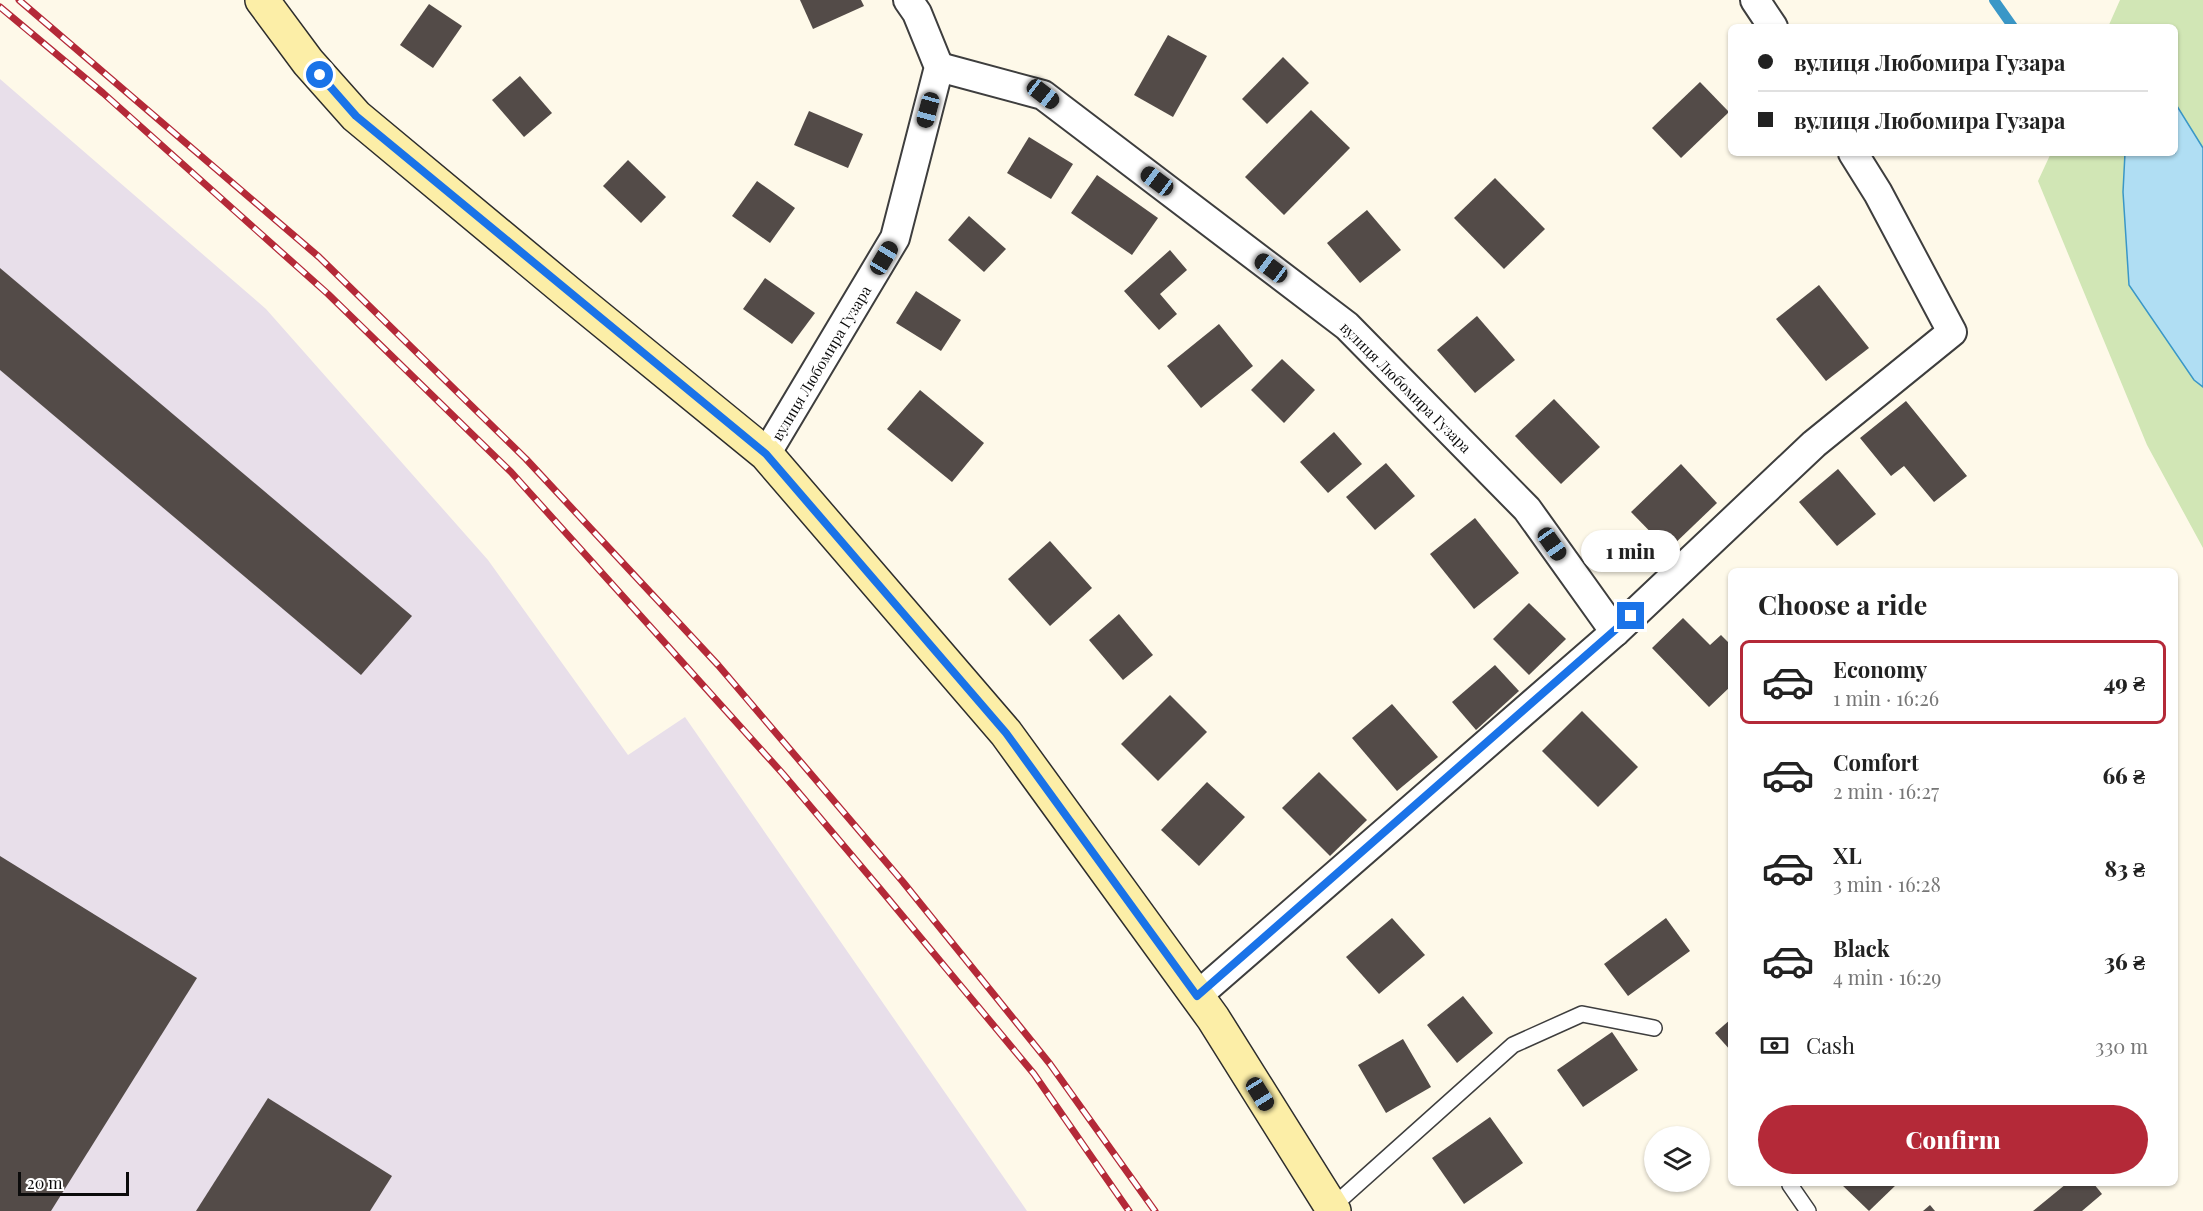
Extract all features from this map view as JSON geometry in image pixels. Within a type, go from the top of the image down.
[{"type":"main road","name":"вулиця Любомира Гузара","points":[[262,0],[308,62],[356,116],[766,454],[1006,733],[1197,996],[1333,1209]]},
{"type":"street","points":[[908,0],[917,13],[939,67]]},
{"type":"street","points":[[1755,0],[1771,24]]},
{"type":"street","name":"вулиця Любомира Гузара","points":[[766,454],[895,238],[939,67],[1043,94],[1347,326],[1527,509],[1615,632]]},
{"type":"street","points":[[1197,996],[1615,632],[1814,444],[1952,332],[1878,193],[1855,156]]},
{"type":"lane","points":[[1333,1209],[1514,1045],[1582,1014],[1654,1028]]},
{"type":"lane","points":[[1791,1186],[1808,1211]]},
{"type":"shaded area","points":[[0,79],[266,309],[488,560],[628,755],[685,717],[1027,1211],[0,1211]]},
{"type":"green space","points":[[2120,0],[2203,0],[2203,548],[2147,445],[2038,181],[2050,156],[2178,156],[2178,24],[2109,24]]},
{"type":"water","points":[[2178,108],[2203,148],[2203,387],[2194,380],[2129,285],[2123,192],[2125,156],[2178,156]]},
{"type":"building","points":[[800,0],[861,0],[864,6],[813,29]]},
{"type":"building","points":[[429,4],[462,26],[433,68],[400,45]]},
{"type":"building","points":[[1168,35],[1207,56],[1173,117],[1134,95]]},
{"type":"building","points":[[1283,57],[1309,83],[1267,124],[1242,99]]},
{"type":"building","points":[[520,76],[552,113],[524,137],[492,100]]},
{"type":"building","points":[[1700,82],[1728,111],[1681,158],[1652,128]]},
{"type":"building","points":[[1311,110],[1350,148],[1284,215],[1245,177]]},
{"type":"building","points":[[809,111],[863,134],[848,168],[794,145]]},
{"type":"building","points":[[1029,137],[1073,164],[1051,199],[1007,173]]},
{"type":"building","points":[[628,160],[666,197],[641,223],[603,186]]},
{"type":"building","points":[[1097,175],[1158,218],[1132,255],[1071,213]]},
{"type":"building","points":[[1495,178],[1545,229],[1504,269],[1454,218]]},
{"type":"building","points":[[757,181],[795,208],[770,243],[732,216]]},
{"type":"building","points":[[1367,210],[1401,250],[1360,283],[1327,243]]},
{"type":"building","points":[[969,216],[1006,249],[984,272],[948,240]]},
{"type":"building","points":[[1170,250],[1187,270],[1160,294],[1177,314],[1159,330],[1124,291]]},
{"type":"building","points":[[0,268],[412,616],[361,675],[0,370]]},
{"type":"building","points":[[765,278],[815,313],[792,344],[743,309]]},
{"type":"building","points":[[1819,285],[1869,348],[1826,381],[1776,319]]},
{"type":"building","points":[[916,291],[961,320],[941,351],[896,323]]},
{"type":"building","points":[[1477,316],[1515,360],[1475,393],[1437,350]]},
{"type":"building","points":[[1219,324],[1253,366],[1201,408],[1167,366]]},
{"type":"building","points":[[1282,359],[1315,390],[1284,423],[1251,390]]},
{"type":"building","points":[[920,390],[984,443],[952,482],[887,429]]},
{"type":"building","points":[[1554,399],[1600,447],[1561,484],[1515,436]]},
{"type":"building","points":[[1906,401],[1967,476],[1934,502],[1904,466],[1891,476],[1860,438]]},
{"type":"building","points":[[1334,432],[1362,464],[1328,493],[1300,462]]},
{"type":"building","points":[[1386,463],[1415,496],[1375,530],[1346,497]]},
{"type":"building","points":[[1681,464],[1717,503],[1668,550],[1631,512]]},
{"type":"building","points":[[1838,469],[1876,514],[1837,546],[1799,502]]},
{"type":"building","points":[[1475,518],[1519,573],[1474,609],[1430,554]]},
{"type":"building","points":[[1050,541],[1092,588],[1050,626],[1008,579]]},
{"type":"building","points":[[1529,603],[1566,639],[1529,675],[1493,639]]},
{"type":"building","points":[[1119,614],[1153,655],[1123,680],[1089,640]]},
{"type":"building","points":[[1683,618],[1710,645],[1721,635],[1728,642],[1728,689],[1709,707],[1652,648]]},
{"type":"building","points":[[1495,665],[1519,691],[1476,730],[1452,702]]},
{"type":"building","points":[[1170,695],[1207,732],[1158,781],[1121,744]]},
{"type":"building","points":[[1392,704],[1438,757],[1397,791],[1352,738]]},
{"type":"building","points":[[1582,711],[1638,767],[1598,807],[1542,751]]},
{"type":"building","points":[[1319,772],[1367,820],[1330,856],[1282,808]]},
{"type":"building","points":[[1207,782],[1245,817],[1199,866],[1161,830]]},
{"type":"building","points":[[0,856],[197,978],[51,1211],[0,1211]]},
{"type":"building","points":[[1392,918],[1425,955],[1379,994],[1346,957]]},
{"type":"building","points":[[1666,918],[1690,951],[1628,996],[1604,964]]},
{"type":"building","points":[[1463,996],[1493,1033],[1457,1063],[1427,1025]]},
{"type":"building","points":[[1728,1022],[1728,1048],[1715,1033]]},
{"type":"building","points":[[1612,1032],[1638,1070],[1583,1107],[1557,1070]]},
{"type":"building","points":[[1403,1039],[1431,1087],[1386,1113],[1358,1065]]},
{"type":"building","points":[[268,1098],[392,1176],[370,1211],[196,1211]]},
{"type":"building","points":[[1490,1117],[1523,1163],[1464,1204],[1432,1158]]},
{"type":"building","points":[[1843,1186],[1895,1186],[1869,1211]]},
{"type":"building","points":[[2064,1186],[2096,1186],[2102,1194],[2082,1211],[2033,1211]]},
{"type":"building","points":[[1930,1205],[1935,1211],[1923,1211]]},
{"type":"waterway","points":[[1994,0],[2011,24]]},
{"type":"railway","points":[[19,0],[319,257],[526,459],[718,665],[903,882],[1050,1064],[1155,1211]]},
{"type":"railway","points":[[0,7],[103,93],[328,294],[511,472],[783,774],[881,890],[1034,1074],[1129,1211]]},
{"type":"route","points":[[320,75],[356,116],[766,454],[1006,733],[1197,996],[1631,616]]}]
